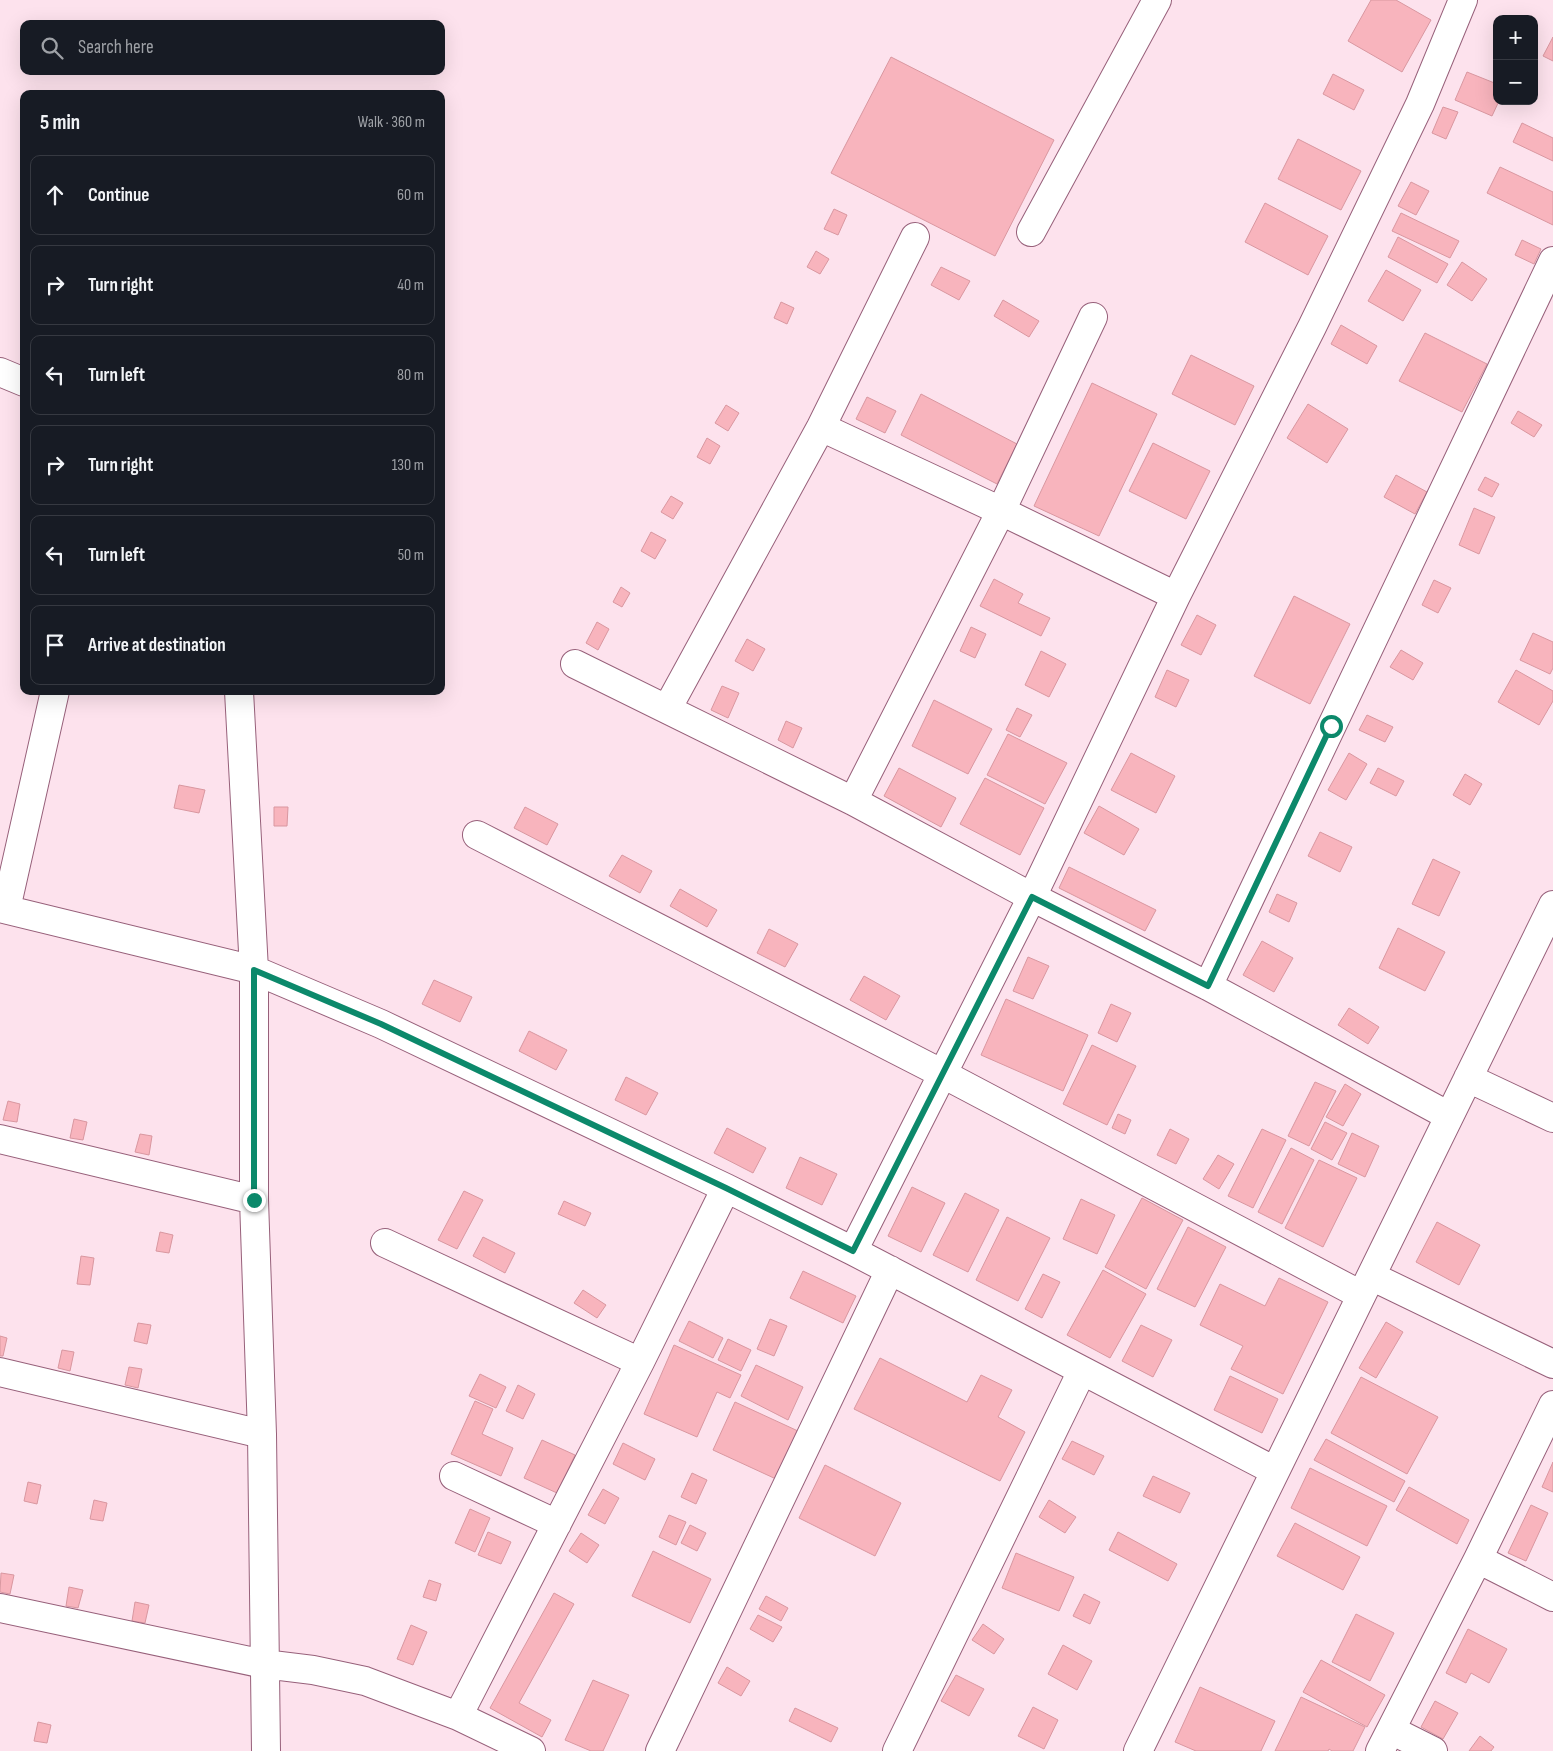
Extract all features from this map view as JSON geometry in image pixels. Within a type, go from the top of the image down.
[{"type":"street","points":[[1031,232],[1157,0]]},
{"type":"street","points":[[853,1251],[1032,897],[1176,596],[1312,327],[1415,113],[1463,0]]},
{"type":"street","points":[[667,709],[821,427],[915,237]]},
{"type":"street","points":[[1208,986],[1553,261]]},
{"type":"street","points":[[853,801],[1000,511],[1093,317]]},
{"type":"street","points":[[0,372],[20,380]]},
{"type":"street","points":[[821,427],[1176,596]]},
{"type":"street","points":[[575,664],[853,801],[1032,897],[1208,986],[1449,1116]]},
{"type":"street","points":[[54,695],[3,908],[254,970],[381,1024],[726,1188],[853,1251],[1275,1471]]},
{"type":"street","points":[[239,695],[254,970],[254,1200],[262,1434],[266,1751]]},
{"type":"street","points":[[477,835],[943,1074],[1366,1285],[1553,1364]]},
{"type":"street","points":[[1138,1751],[1553,905]]},
{"type":"street","points":[[1468,1078],[1553,1118]]},
{"type":"street","points":[[0,1139],[254,1200]]},
{"type":"street","points":[[458,1716],[640,1362],[726,1188]]},
{"type":"street","points":[[385,1243],[640,1362]]},
{"type":"street","points":[[660,1751],[890,1270]]},
{"type":"street","points":[[897,1751],[1082,1371]]},
{"type":"street","points":[[0,1372],[262,1434]]},
{"type":"street","points":[[1433,1751],[1386,1741],[1478,1560],[1553,1405]]},
{"type":"street","points":[[454,1476],[557,1524]]},
{"type":"street","points":[[1478,1560],[1553,1596]]},
{"type":"street","points":[[0,1608],[264,1664],[313,1670],[365,1681],[458,1716],[530,1751]]},
{"type":"building","points":[[1371,0],[1396,0],[1431,20],[1402,72],[1348,41]]},
{"type":"building","points":[[1553,37],[1553,61],[1543,56]]},
{"type":"building","points":[[891,57],[1054,140],[995,256],[831,173]]},
{"type":"building","points":[[1467,72],[1493,82],[1493,105],[1497,105],[1492,116],[1455,100]]},
{"type":"building","points":[[1333,74],[1364,90],[1354,110],[1323,94]]},
{"type":"building","points":[[1443,107],[1458,112],[1446,139],[1432,133]]},
{"type":"building","points":[[1522,123],[1553,138],[1553,161],[1513,142]]},
{"type":"building","points":[[1298,139],[1361,171],[1341,210],[1278,179]]},
{"type":"building","points":[[1500,167],[1553,192],[1553,225],[1487,193]]},
{"type":"building","points":[[1411,182],[1429,191],[1416,215],[1398,206]]},
{"type":"building","points":[[1265,203],[1328,236],[1308,275],[1245,242]]},
{"type":"building","points":[[834,209],[847,215],[838,235],[824,229]]},
{"type":"building","points":[[1401,213],[1459,241],[1450,258],[1392,231]]},
{"type":"building","points":[[1398,237],[1448,264],[1437,283],[1388,257]]},
{"type":"building","points":[[1522,240],[1541,249],[1534,264],[1515,255]]},
{"type":"building","points":[[816,251],[829,259],[820,274],[807,267]]},
{"type":"building","points":[[1462,262],[1487,279],[1472,301],[1447,285]]},
{"type":"building","points":[[941,267],[970,281],[959,300],[931,285]]},
{"type":"building","points":[[1386,270],[1421,290],[1403,321],[1368,301]]},
{"type":"building","points":[[1003,300],[1039,321],[1029,337],[994,316]]},
{"type":"building","points":[[781,302],[794,308],[787,324],[774,318]]},
{"type":"building","points":[[1341,325],[1377,346],[1367,364],[1331,344]]},
{"type":"building","points":[[1425,333],[1487,364],[1462,412],[1399,381]]},
{"type":"building","points":[[1191,355],[1254,386],[1235,425],[1172,394]]},
{"type":"building","points":[[1092,383],[1157,414],[1099,536],[1034,506]]},
{"type":"building","points":[[921,394],[1017,444],[997,484],[901,435]]},
{"type":"building","points":[[867,397],[896,411],[885,433],[856,419]]},
{"type":"building","points":[[1308,404],[1348,429],[1327,463],[1287,438]]},
{"type":"building","points":[[726,405],[739,413],[728,431],[715,423]]},
{"type":"building","points":[[1518,411],[1542,425],[1534,437],[1511,423]]},
{"type":"building","points":[[707,438],[720,446],[710,464],[697,457]]},
{"type":"building","points":[[1153,443],[1210,471],[1186,519],[1129,491]]},
{"type":"building","points":[[1396,475],[1427,492],[1415,514],[1384,497]]},
{"type":"building","points":[[1485,477],[1499,484],[1492,497],[1478,490]]},
{"type":"building","points":[[671,496],[683,503],[673,519],[661,512]]},
{"type":"building","points":[[1474,508],[1495,517],[1479,554],[1459,545]]},
{"type":"building","points":[[651,532],[666,540],[655,559],[641,551]]},
{"type":"building","points":[[994,579],[1023,594],[1018,603],[1050,618],[1041,636],[980,606]]},
{"type":"building","points":[[1434,580],[1451,588],[1438,613],[1422,605]]},
{"type":"building","points":[[621,587],[630,593],[622,607],[613,602]]},
{"type":"building","points":[[1294,596],[1350,624],[1310,704],[1254,676]]},
{"type":"building","points":[[1197,615],[1216,625],[1201,655],[1181,645]]},
{"type":"building","points":[[597,622],[609,629],[598,650],[586,643]]},
{"type":"building","points":[[971,627],[986,634],[975,658],[960,651]]},
{"type":"building","points":[[1533,633],[1553,642],[1553,668],[1550,674],[1520,660]]},
{"type":"building","points":[[747,639],[765,649],[753,671],[735,661]]},
{"type":"building","points":[[1401,650],[1423,663],[1413,680],[1390,667]]},
{"type":"building","points":[[1041,651],[1066,664],[1049,697],[1025,685]]},
{"type":"building","points":[[1167,670],[1189,680],[1176,707],[1155,697]]},
{"type":"building","points":[[1516,670],[1553,691],[1553,701],[1539,725],[1498,702]]},
{"type":"building","points":[[722,686],[739,693],[728,718],[711,710]]},
{"type":"building","points":[[934,700],[992,729],[968,774],[912,746]]},
{"type":"building","points":[[1017,708],[1032,715],[1020,737],[1006,730]]},
{"type":"building","points":[[1367,715],[1393,727],[1385,742],[1359,730]]},
{"type":"building","points":[[786,721],[802,728],[793,748],[778,740]]},
{"type":"building","points":[[1008,734],[1067,763],[1045,804],[987,775]]},
{"type":"building","points":[[1131,753],[1175,776],[1156,813],[1111,790]]},
{"type":"building","points":[[1349,753],[1367,764],[1346,800],[1328,790]]},
{"type":"building","points":[[899,768],[956,798],[941,827],[884,796]]},
{"type":"building","points":[[1378,768],[1404,781],[1396,796],[1370,783]]},
{"type":"building","points":[[1465,774],[1482,784],[1470,805],[1453,795]]},
{"type":"building","points":[[985,778],[1044,808],[1020,855],[960,824]]},
{"type":"building","points":[[179,785],[205,790],[199,813],[174,808]]},
{"type":"building","points":[[1099,806],[1139,829],[1124,855],[1084,833]]},
{"type":"building","points":[[274,807],[288,807],[287,826],[274,826]]},
{"type":"building","points":[[525,807],[558,824],[547,845],[514,828]]},
{"type":"building","points":[[1320,832],[1352,847],[1340,872],[1308,856]]},
{"type":"building","points":[[622,855],[652,871],[640,893],[609,876]]},
{"type":"building","points":[[1433,859],[1460,872],[1439,916],[1412,904]]},
{"type":"building","points":[[1069,867],[1156,910],[1145,931],[1059,888]]},
{"type":"building","points":[[680,889],[717,910],[707,927],[670,906]]},
{"type":"building","points":[[1277,894],[1297,903],[1289,922],[1269,912]]},
{"type":"building","points":[[1398,928],[1445,952],[1425,991],[1379,968]]},
{"type":"building","points":[[769,929],[798,944],[785,967],[757,953]]},
{"type":"building","points":[[1262,941],[1293,958],[1274,992],[1243,975]]},
{"type":"building","points":[[1028,957],[1049,966],[1033,999],[1013,991]]},
{"type":"building","points":[[864,976],[900,996],[886,1020],[850,1000]]},
{"type":"building","points":[[434,980],[472,997],[460,1022],[422,1004]]},
{"type":"building","points":[[1006,999],[1088,1035],[1063,1091],[981,1055]]},
{"type":"building","points":[[1111,1004],[1131,1013],[1117,1042],[1098,1033]]},
{"type":"building","points":[[1349,1008],[1379,1027],[1368,1044],[1338,1025]]},
{"type":"building","points":[[529,1031],[567,1050],[556,1070],[519,1051]]},
{"type":"building","points":[[1092,1045],[1136,1066],[1107,1125],[1063,1104]]},
{"type":"building","points":[[626,1077],[658,1093],[646,1115],[615,1100]]},
{"type":"building","points":[[1315,1082],[1336,1091],[1309,1146],[1288,1136]]},
{"type":"building","points":[[1345,1084],[1361,1094],[1343,1126],[1326,1117]]},
{"type":"building","points":[[8,1101],[20,1104],[17,1122],[3,1120]]},
{"type":"building","points":[[1118,1114],[1131,1120],[1125,1134],[1112,1128]]},
{"type":"building","points":[[74,1119],[87,1122],[83,1140],[70,1138]]},
{"type":"building","points":[[1325,1122],[1347,1133],[1332,1160],[1311,1149]]},
{"type":"building","points":[[727,1128],[766,1148],[753,1173],[714,1153]]},
{"type":"building","points":[[1170,1129],[1189,1139],[1176,1164],[1157,1155]]},
{"type":"building","points":[[1262,1129],[1286,1140],[1253,1208],[1228,1196]]},
{"type":"building","points":[[1352,1133],[1379,1146],[1365,1177],[1338,1164]]},
{"type":"building","points":[[140,1134],[152,1136],[149,1155],[135,1152]]},
{"type":"building","points":[[1291,1148],[1314,1160],[1282,1224],[1258,1212]]},
{"type":"building","points":[[1218,1155],[1234,1164],[1219,1189],[1203,1179]]},
{"type":"building","points":[[800,1157],[837,1174],[822,1205],[786,1188]]},
{"type":"building","points":[[1319,1160],[1357,1178],[1323,1247],[1285,1228]]},
{"type":"building","points":[[912,1187],[945,1203],[921,1252],[888,1236]]},
{"type":"building","points":[[464,1191],[483,1200],[457,1249],[438,1240]]},
{"type":"building","points":[[965,1193],[999,1210],[968,1272],[933,1255]]},
{"type":"building","points":[[1142,1198],[1183,1220],[1146,1289],[1105,1267]]},
{"type":"building","points":[[1081,1199],[1115,1215],[1097,1254],[1063,1239]]},
{"type":"building","points":[[564,1201],[591,1213],[585,1226],[558,1214]]},
{"type":"building","points":[[1007,1217],[1050,1238],[1018,1301],[976,1280]]},
{"type":"building","points":[[1437,1222],[1480,1245],[1459,1285],[1416,1262]]},
{"type":"building","points":[[1188,1227],[1226,1247],[1195,1307],[1157,1289]]},
{"type":"building","points":[[160,1232],[173,1235],[169,1253],[156,1251]]},
{"type":"building","points":[[483,1237],[515,1253],[505,1273],[473,1256]]},
{"type":"building","points":[[81,1256],[94,1258],[90,1285],[77,1284]]},
{"type":"building","points":[[1103,1270],[1146,1294],[1110,1358],[1067,1335]]},
{"type":"building","points":[[803,1271],[856,1296],[843,1323],[790,1298]]},
{"type":"building","points":[[1043,1274],[1060,1282],[1042,1318],[1025,1309]]},
{"type":"building","points":[[1279,1278],[1328,1302],[1283,1394],[1231,1369],[1243,1346],[1200,1325],[1220,1284],[1265,1306]]},
{"type":"building","points":[[583,1290],[606,1305],[597,1318],[574,1303]]},
{"type":"building","points":[[770,1319],[787,1326],[774,1356],[757,1349]]},
{"type":"building","points":[[689,1321],[723,1338],[713,1358],[679,1341]]},
{"type":"building","points":[[1386,1322],[1403,1332],[1376,1378],[1359,1368]]},
{"type":"building","points":[[138,1323],[151,1325],[147,1344],[134,1341]]},
{"type":"building","points":[[1141,1325],[1172,1340],[1153,1377],[1122,1361]]},
{"type":"building","points":[[0,1336],[7,1338],[3,1356],[0,1356]]},
{"type":"building","points":[[728,1339],[751,1350],[741,1371],[718,1360]]},
{"type":"building","points":[[674,1345],[741,1375],[730,1398],[717,1392],[697,1437],[644,1414]]},
{"type":"building","points":[[62,1350],[74,1352],[70,1371],[58,1368]]},
{"type":"building","points":[[880,1358],[967,1402],[981,1375],[1012,1390],[998,1417],[1025,1432],[1000,1481],[854,1409]]},
{"type":"building","points":[[756,1365],[803,1387],[788,1420],[741,1396]]},
{"type":"building","points":[[129,1367],[142,1369],[138,1388],[125,1385]]},
{"type":"building","points":[[480,1374],[506,1387],[496,1408],[469,1396]]},
{"type":"building","points":[[1230,1376],[1278,1399],[1262,1433],[1214,1410]]},
{"type":"building","points":[[1361,1377],[1438,1417],[1407,1474],[1331,1433]]},
{"type":"building","points":[[518,1385],[535,1394],[523,1419],[506,1411]]},
{"type":"building","points":[[475,1401],[493,1409],[482,1434],[513,1448],[501,1476],[451,1454]]},
{"type":"building","points":[[735,1402],[798,1431],[776,1479],[713,1450]]},
{"type":"building","points":[[1326,1439],[1405,1481],[1394,1502],[1314,1460]]},
{"type":"building","points":[[542,1440],[575,1455],[557,1493],[524,1478]]},
{"type":"building","points":[[1072,1441],[1104,1456],[1094,1475],[1062,1459]]},
{"type":"building","points":[[623,1443],[655,1459],[645,1480],[613,1464]]},
{"type":"building","points":[[1553,1462],[1553,1492],[1542,1487]]},
{"type":"building","points":[[825,1465],[901,1503],[875,1556],[799,1518]]},
{"type":"building","points":[[1310,1468],[1387,1506],[1367,1546],[1291,1508]]},
{"type":"building","points":[[692,1473],[707,1480],[696,1504],[681,1497]]},
{"type":"building","points":[[1153,1476],[1190,1493],[1180,1513],[1143,1496]]},
{"type":"building","points":[[28,1482],[41,1485],[37,1504],[24,1501]]},
{"type":"building","points":[[1409,1487],[1469,1520],[1457,1544],[1396,1510]]},
{"type":"building","points":[[603,1489],[619,1498],[605,1524],[588,1515]]},
{"type":"building","points":[[94,1500],[107,1503],[103,1521],[90,1519]]},
{"type":"building","points":[[1049,1500],[1076,1517],[1065,1533],[1039,1517]]},
{"type":"building","points":[[1531,1505],[1548,1513],[1526,1561],[1508,1553]]},
{"type":"building","points":[[470,1509],[490,1518],[475,1552],[455,1543]]},
{"type":"building","points":[[669,1515],[686,1522],[676,1545],[659,1537]]},
{"type":"building","points":[[1295,1523],[1360,1557],[1343,1590],[1277,1556]]},
{"type":"building","points":[[690,1525],[706,1533],[697,1551],[681,1543]]},
{"type":"building","points":[[488,1532],[511,1542],[501,1564],[478,1555]]},
{"type":"building","points":[[1118,1532],[1177,1564],[1168,1581],[1109,1550]]},
{"type":"building","points":[[581,1533],[599,1545],[587,1563],[569,1551]]},
{"type":"building","points":[[653,1551],[711,1579],[690,1623],[632,1596]]},
{"type":"building","points":[[1016,1553],[1074,1577],[1059,1611],[1002,1588]]},
{"type":"building","points":[[1,1573],[14,1575],[10,1594],[0,1592]]},
{"type":"building","points":[[429,1580],[441,1584],[436,1601],[423,1597]]},
{"type":"building","points":[[69,1587],[83,1590],[78,1608],[66,1606]]},
{"type":"building","points":[[554,1593],[574,1604],[519,1703],[551,1720],[542,1737],[490,1708]]},
{"type":"building","points":[[1084,1594],[1100,1602],[1090,1624],[1073,1616]]},
{"type":"building","points":[[766,1596],[788,1608],[781,1621],[759,1609]]},
{"type":"building","points":[[135,1602],[149,1605],[145,1623],[132,1621]]},
{"type":"building","points":[[1356,1614],[1394,1633],[1370,1681],[1332,1662]]},
{"type":"building","points":[[758,1615],[782,1627],[773,1642],[750,1629]]},
{"type":"building","points":[[983,1624],[1004,1639],[994,1654],[972,1640]]},
{"type":"building","points":[[411,1625],[427,1632],[413,1665],[397,1659]]},
{"type":"building","points":[[1468,1629],[1507,1649],[1489,1683],[1471,1673],[1466,1683],[1446,1673]]},
{"type":"building","points":[[1063,1645],[1092,1661],[1077,1690],[1048,1674]]},
{"type":"building","points":[[1321,1660],[1385,1695],[1367,1727],[1303,1692]]},
{"type":"building","points":[[727,1667],[750,1681],[741,1696],[718,1683]]},
{"type":"building","points":[[956,1675],[984,1689],[969,1716],[941,1701]]},
{"type":"building","points":[[593,1680],[629,1695],[603,1751],[591,1751],[565,1740]]},
{"type":"building","points":[[1200,1687],[1275,1721],[1261,1751],[1196,1751],[1175,1742]]},
{"type":"building","points":[[1301,1697],[1365,1727],[1353,1751],[1332,1751],[1329,1749],[1328,1751],[1275,1751]]},
{"type":"building","points":[[1435,1701],[1458,1713],[1443,1739],[1421,1727]]},
{"type":"building","points":[[1033,1707],[1058,1720],[1044,1749],[1018,1736]]},
{"type":"building","points":[[795,1708],[838,1728],[831,1742],[789,1721]]},
{"type":"building","points":[[38,1722],[51,1725],[47,1743],[34,1741]]},
{"type":"building","points":[[1480,1736],[1494,1747],[1491,1751],[1469,1751]]},
{"type":"route","points":[[254,1200],[254,970],[381,1024],[726,1188],[853,1251],[1032,897],[1208,986],[1331,726]]}]
